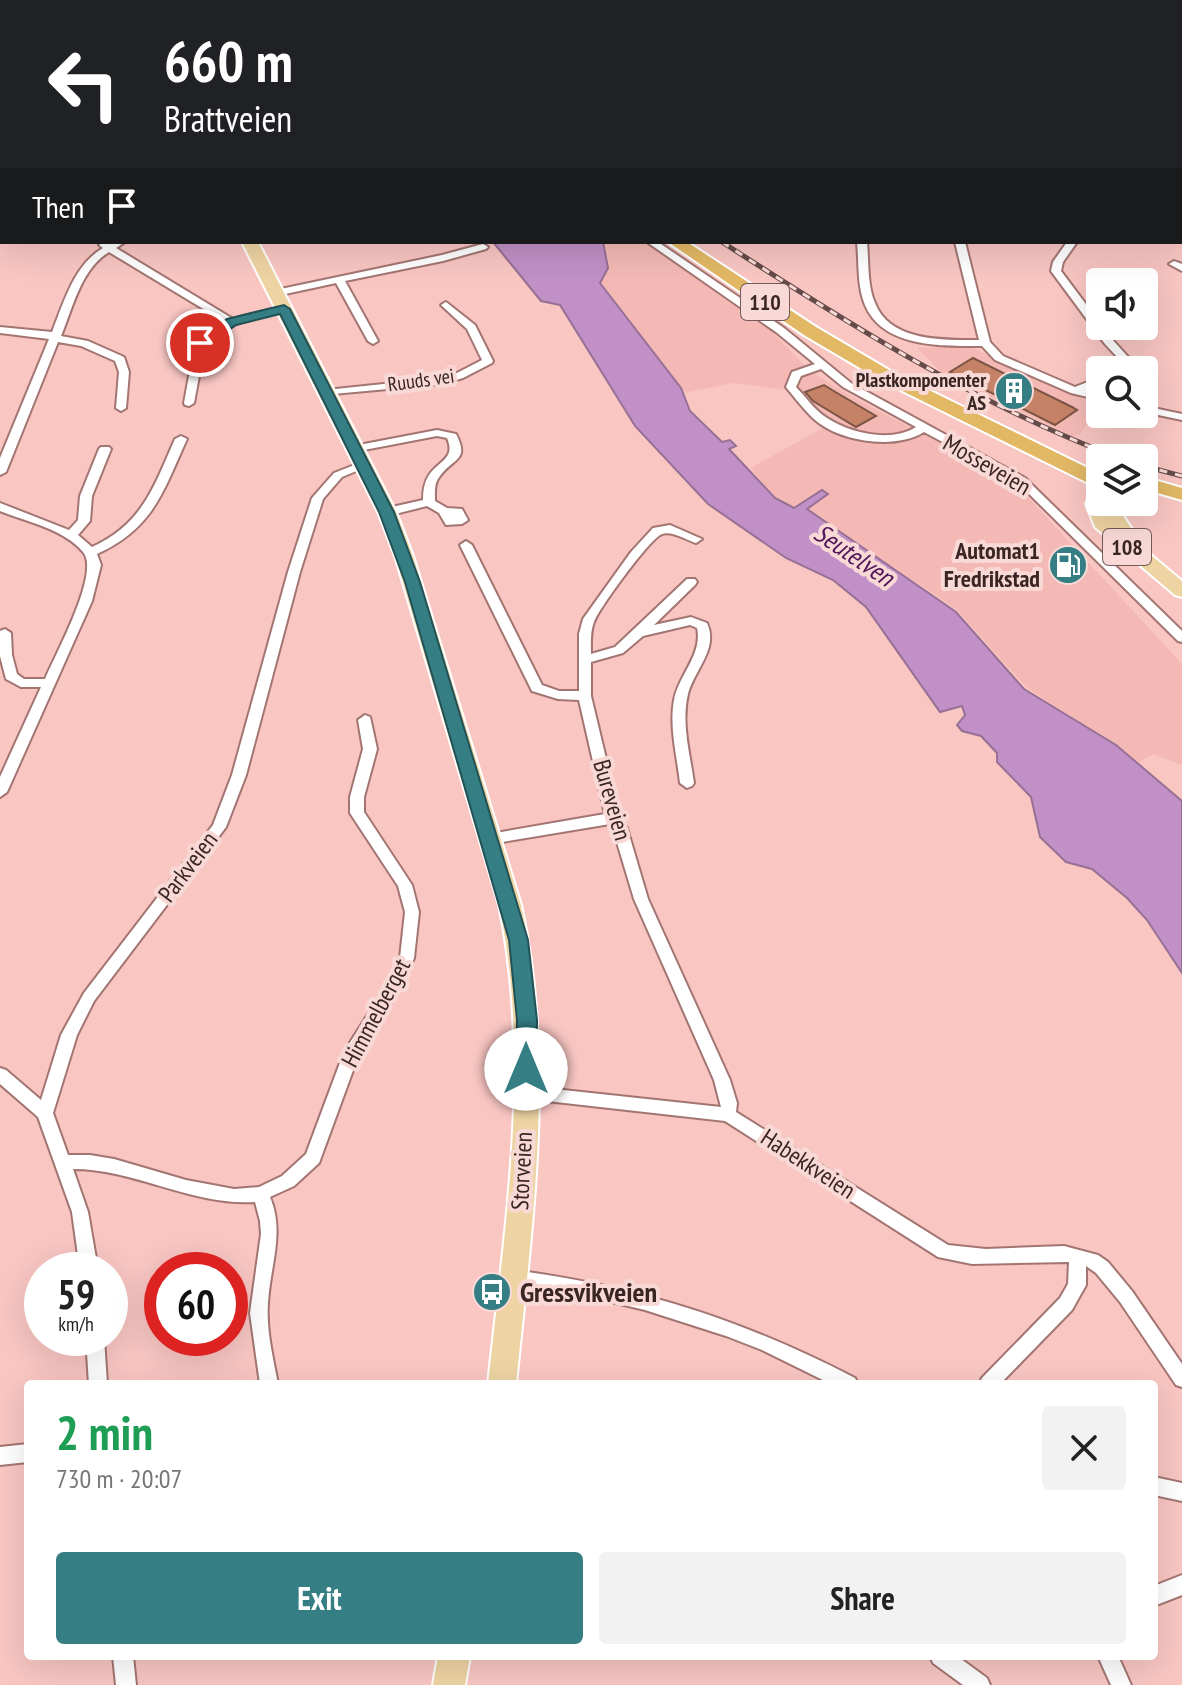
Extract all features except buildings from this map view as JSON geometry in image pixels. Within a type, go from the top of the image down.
[{"type":"highway","name":"Mosseveien","points":[[679,244],[810,331],[888,377],[1086,473]]},
{"type":"highway","name":"Mosseveien","points":[[693,244],[859,351],[1086,472]]},
{"type":"highway","points":[[1158,488],[1182,497]]},
{"type":"highway","points":[[1158,494],[1182,497]]},
{"type":"main road","name":"Storveien","points":[[251,244],[326,393],[363,456],[404,556],[519,940],[527,1020],[526,1093],[514,1278],[502,1380]]},
{"type":"main road","name":"108","points":[[1099,516],[1101,523],[1182,591]]},
{"type":"main road","name":"108","points":[[1114,516],[1124,532],[1182,579]]},
{"type":"main road","points":[[449,1685],[453,1660]]},
{"type":"street","name":"Mosseveien","points":[[655,244],[805,351],[847,385],[1021,480],[1182,638]]},
{"type":"street","points":[[862,244],[870,305],[882,322],[921,339],[985,343]]},
{"type":"street","points":[[960,244],[985,343],[999,358],[1086,394]]},
{"type":"street","points":[[1071,244],[1058,262],[1056,271],[1122,356]]},
{"type":"street","points":[[0,472],[86,268],[104,245],[232,322]]},
{"type":"street","points":[[275,291],[443,258],[483,247]]},
{"type":"street","points":[[339,279],[373,341]]},
{"type":"street","name":"Ruuds vei","points":[[326,393],[442,381],[488,361],[471,327],[446,305]]},
{"type":"street","points":[[189,403],[195,380],[197,346],[232,322],[284,309]]},
{"type":"street","points":[[0,330],[55,336],[84,343],[106,350],[120,359],[124,372],[121,408]]},
{"type":"street","points":[[820,366],[796,374],[791,382],[794,394],[824,422],[845,433],[874,437],[907,435],[922,428]]},
{"type":"street","points":[[1075,391],[1086,386]]},
{"type":"street","points":[[1158,412],[1182,417]]},
{"type":"street","name":"Parkveien","points":[[45,1113],[59,1062],[77,1016],[109,969],[219,827],[239,775],[294,572],[318,498],[331,480],[363,456],[437,433],[452,436],[458,452],[456,457],[432,474],[429,502]]},
{"type":"street","points":[[91,552],[123,537],[155,500],[181,439]]},
{"type":"street","points":[[71,535],[84,521],[88,487],[96,475],[105,449]]},
{"type":"street","points":[[387,512],[429,502],[444,511]]},
{"type":"street","points":[[0,507],[71,535],[91,552],[95,565],[93,582],[0,792]]},
{"type":"street","name":"Bureveien","points":[[696,539],[661,529],[641,547],[589,619],[585,634],[585,696],[613,818],[620,828],[641,899],[722,1080],[729,1103],[728,1115]]},
{"type":"street","points":[[466,545],[537,688],[558,695],[585,696]]},
{"type":"street","points":[[587,659],[619,650],[691,582]]},
{"type":"street","points":[[639,633],[691,621],[698,622],[705,630],[705,640],[681,695],[680,722],[687,783]]},
{"type":"street","points":[[5,633],[6,660],[14,679],[21,683],[48,683]]},
{"type":"street","name":"Himmelberget","points":[[260,1194],[288,1181],[313,1158],[352,1052],[398,980],[407,958],[412,912],[405,885],[357,813],[357,797],[370,749],[365,720]]},
{"type":"street","points":[[490,839],[613,818]]},
{"type":"street","points":[[0,1075],[45,1113],[82,1222],[86,1252]]},
{"type":"street","name":"Habekkveien","points":[[526,1093],[728,1115],[944,1252],[989,1258],[1057,1253],[1078,1256]]},
{"type":"street","points":[[64,1162],[84,1160],[222,1197],[260,1194],[270,1212],[271,1227],[258,1306],[268,1380]]},
{"type":"street","points":[[992,1380],[1066,1304],[1077,1285],[1078,1256],[1093,1261],[1111,1280],[1182,1379]]},
{"type":"street","points":[[514,1278],[594,1288],[648,1300],[787,1352],[841,1380]]},
{"type":"street","points":[[96,1356],[98,1380]]},
{"type":"street","points":[[0,1456],[24,1453]]},
{"type":"street","points":[[1158,1487],[1182,1492]]},
{"type":"street","points":[[1158,1594],[1182,1585]]},
{"type":"street","points":[[123,1660],[126,1685]]},
{"type":"street","points":[[946,1660],[980,1685]]},
{"type":"street","points":[[1110,1660],[1121,1685]]},
{"type":"shaded area","points":[[603,244],[653,244],[750,309],[810,371],[1015,483],[1182,664],[1182,765],[1153,754],[1138,763],[1116,745],[1027,688],[956,609],[806,509],[828,494],[822,491],[794,508],[775,499],[751,468],[830,424],[786,390],[734,383],[683,393],[599,283],[608,268]]},
{"type":"shaded area","points":[[968,346],[1086,400],[1086,425],[1080,435],[1071,436],[942,373],[917,348]]},
{"type":"water","name":"Seutelven","points":[[495,244],[603,244],[608,268],[600,283],[681,388],[690,411],[722,442],[730,440],[736,446],[729,449],[775,498],[794,508],[822,490],[828,494],[807,509],[956,612],[1024,689],[1116,745],[1182,801],[1182,973],[1147,920],[1127,898],[1092,869],[1066,862],[1040,837],[1031,797],[997,762],[997,753],[981,736],[962,731],[957,725],[965,715],[962,706],[940,712],[866,607],[833,580],[786,558],[708,504],[635,426],[560,305],[541,301]]},
{"type":"railway","points":[[725,244],[915,361],[964,388],[1086,445]]},
{"type":"railway","points":[[1158,470],[1182,476]]},
{"type":"place","name":"Plastkomponenter AS","points":[[1014,391]]},
{"type":"place","name":"Automat1 Fredrikstad","points":[[1068,565]]},
{"type":"place","name":"Gressvikveien","points":[[492,1292]]},
{"type":"route","points":[[200,343],[232,322],[284,309],[387,512],[404,556],[519,940],[527,1020],[526,1069]]}]
